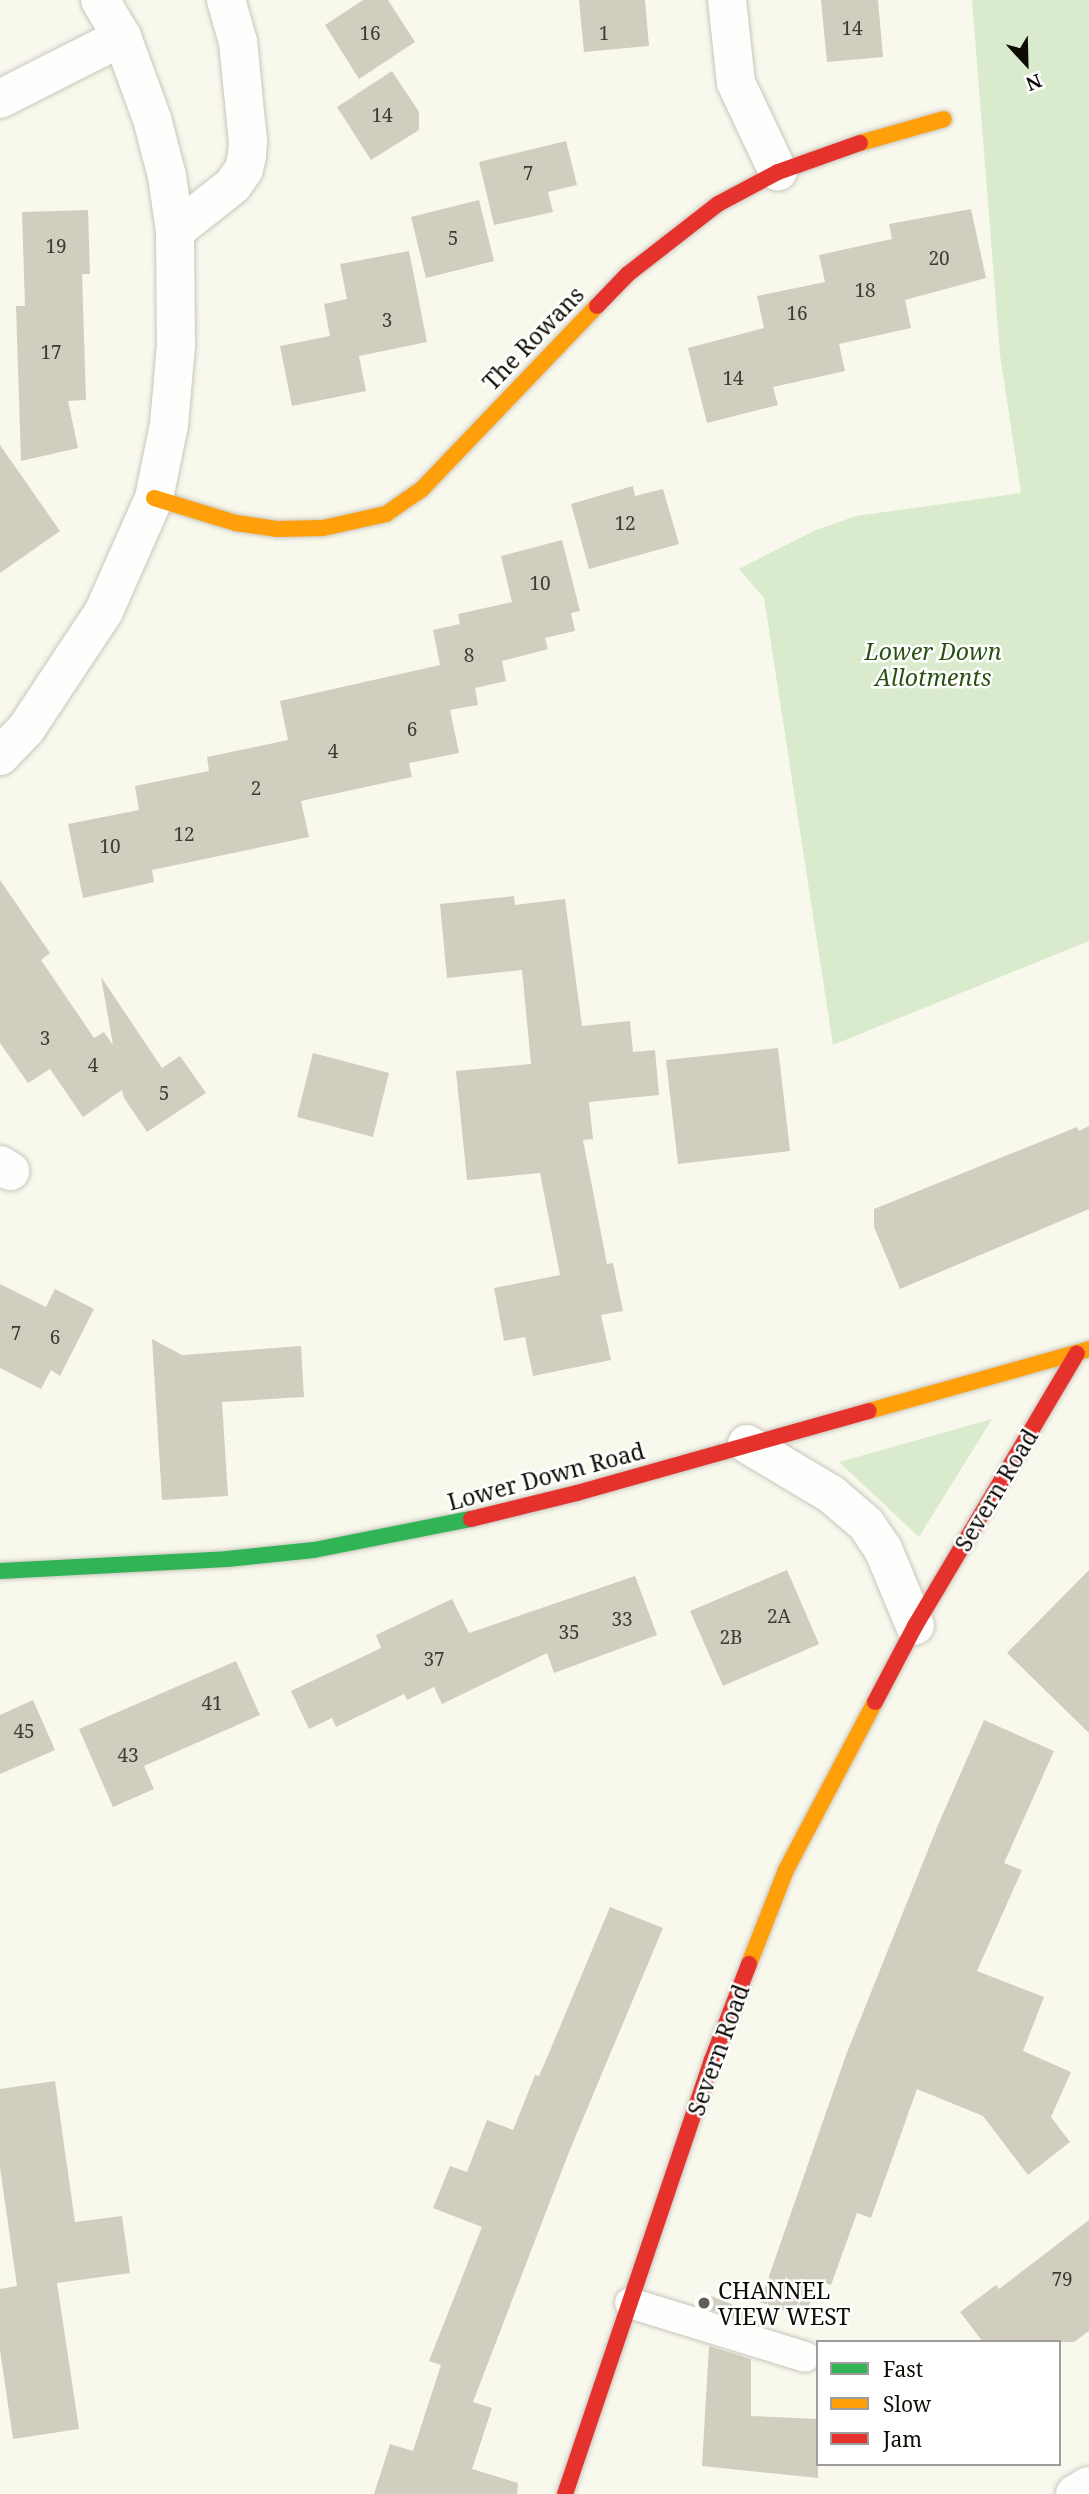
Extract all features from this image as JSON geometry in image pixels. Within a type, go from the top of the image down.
[{"type":"street","points":[[0,756],[26,729],[104,611],[154,498],[169,425],[173,385],[175,230],[167,176],[152,119],[121,37],[100,0]]},
{"type":"street","points":[[175,230],[233,185],[244,169],[247,156],[239,42],[226,0]]},
{"type":"street","points":[[727,0],[736,83],[778,172]]},
{"type":"street","points":[[0,99],[121,37]]},
{"type":"street","name":"The Rowans","points":[[154,498],[236,523],[277,529],[350,524],[398,509],[422,489],[523,380],[628,274],[718,204],[778,172],[853,144],[944,119]]},
{"type":"street","name":"Lower Down Road","points":[[0,1571],[227,1559],[314,1550],[444,1526],[577,1493],[1083,1351]]},
{"type":"street","name":"Severn Road","points":[[565,2494],[712,2060],[786,1870],[915,1626],[1083,1351]]},
{"type":"street","points":[[747,1444],[831,1494],[866,1524],[883,1549],[915,1626]]},
{"type":"street","points":[[1075,2494],[1089,2486]]},
{"type":"lane","points":[[630,2303],[805,2357]]},
{"type":"green space","name":"Lower Down Allotments","points":[[972,0],[1089,0],[1089,941],[833,1045],[764,598],[739,569],[816,530],[856,516],[1021,493],[1000,355]]},
{"type":"green space","points":[[992,1419],[919,1537],[839,1462]]},
{"type":"building","points":[[363,0],[388,0],[415,42],[359,79],[325,25]]},
{"type":"building","points":[[579,0],[645,0],[649,46],[584,52]]},
{"type":"building","points":[[821,0],[878,0],[883,57],[827,62]]},
{"type":"building","points":[[392,71],[419,112],[419,130],[371,160],[337,107]]},
{"type":"building","points":[[566,141],[577,185],[548,192],[553,212],[494,225],[479,162]]},
{"type":"building","points":[[479,200],[494,261],[426,278],[411,217]]},
{"type":"building","points":[[971,209],[986,278],[905,300],[911,328],[839,344],[845,371],[773,387],[778,405],[707,423],[688,348],[764,328],[757,296],[825,282],[819,255],[892,239],[889,224]]},
{"type":"building","points":[[88,210],[90,274],[82,274],[86,400],[68,401],[78,448],[21,461],[16,306],[25,306],[22,212]]},
{"type":"building","points":[[409,251],[427,342],[359,356],[366,391],[292,406],[280,346],[330,336],[324,304],[347,299],[340,264]]},
{"type":"building","points":[[0,445],[60,531],[0,573]]},
{"type":"building","points":[[633,486],[635,496],[663,489],[679,544],[589,569],[571,504]]},
{"type":"building","points":[[562,540],[580,611],[571,613],[575,631],[545,638],[548,649],[502,661],[506,681],[475,688],[478,705],[450,710],[459,753],[409,763],[412,777],[301,801],[309,837],[152,870],[154,882],[83,898],[68,824],[139,810],[135,786],[209,771],[207,757],[288,740],[280,701],[440,665],[433,630],[460,624],[458,614],[512,602],[501,556]]},
{"type":"building","points":[[0,880],[50,953],[41,960],[94,1038],[104,1032],[113,1045],[101,977],[162,1068],[180,1056],[206,1093],[147,1132],[124,1098],[122,1090],[83,1117],[50,1069],[28,1083],[0,1043]]},
{"type":"building","points":[[514,896],[515,905],[565,899],[582,1026],[630,1021],[633,1052],[655,1050],[659,1095],[589,1102],[593,1139],[583,1140],[607,1264],[613,1263],[623,1311],[601,1315],[611,1360],[533,1376],[525,1337],[504,1341],[494,1288],[560,1275],[540,1173],[467,1180],[456,1071],[531,1064],[522,970],[447,978],[440,904]]},
{"type":"building","points":[[778,1048],[790,1151],[678,1164],[666,1060]]},
{"type":"building","points":[[313,1053],[389,1073],[373,1137],[297,1117]]},
{"type":"building","points":[[1089,1126],[1089,1209],[900,1289],[874,1227],[874,1209],[1077,1127],[1079,1131]]},
{"type":"building","points":[[0,1284],[46,1307],[55,1289],[94,1309],[60,1376],[51,1370],[41,1389],[0,1368]]},
{"type":"building","points":[[152,1339],[182,1355],[301,1346],[304,1397],[222,1402],[228,1496],[162,1500]]},
{"type":"building","points":[[787,1570],[819,1644],[723,1686],[690,1611]]},
{"type":"building","points":[[1089,1570],[1089,1733],[1007,1653]]},
{"type":"building","points":[[635,1576],[657,1635],[554,1673],[547,1653],[442,1704],[434,1687],[407,1700],[404,1694],[336,1727],[332,1718],[309,1729],[291,1691],[381,1648],[376,1635],[452,1599],[469,1633]]},
{"type":"building","points":[[236,1661],[260,1715],[144,1766],[154,1789],[113,1807],[79,1729]]},
{"type":"building","points":[[33,1700],[55,1750],[0,1774],[0,1715]]},
{"type":"building","points":[[984,1720],[1054,1751],[1004,1863],[1022,1870],[977,1971],[1044,1997],[1023,2051],[1071,2072],[1051,2117],[1070,2142],[1028,2175],[983,2116],[917,2089],[871,2218],[857,2213],[831,2285],[818,2280],[805,2318],[760,2302],[846,2055],[938,1825]]},
{"type":"building","points":[[610,1907],[663,1928],[569,2152],[473,2402],[492,2408],[472,2469],[518,2483],[517,2494],[374,2494],[390,2444],[413,2451],[441,2365],[429,2361],[482,2227],[433,2208],[450,2166],[467,2172],[487,2120],[513,2130],[535,2075],[539,2076]]},
{"type":"building","points":[[55,2081],[75,2222],[122,2216],[130,2273],[57,2283],[79,2429],[13,2439],[0,2350],[0,2289],[17,2286],[0,2168],[0,2089]]},
{"type":"building","points":[[1089,2220],[1089,2331],[1074,2342],[981,2340],[960,2312],[996,2285],[999,2289]]},
{"type":"building","points":[[711,2296],[751,2312],[751,2322],[711,2310]]},
{"type":"building","points":[[709,2346],[751,2359],[751,2416],[816,2419],[818,2478],[702,2466]]},
{"type":"traffic: fast","points":[[0,1571],[227,1559],[314,1550],[471,1519]]},
{"type":"traffic: slow","points":[[860,143],[944,119]]},
{"type":"traffic: slow","points":[[154,498],[236,523],[277,529],[323,528],[386,514],[422,489],[597,306]]},
{"type":"traffic: slow","points":[[869,1411],[1089,1349]]},
{"type":"traffic: slow","points":[[749,1964],[786,1870],[875,1702]]},
{"type":"traffic: jam","points":[[597,306],[628,274],[718,204],[778,172],[860,143]]},
{"type":"traffic: jam","points":[[875,1702],[915,1626],[1077,1353]]},
{"type":"traffic: jam","points":[[471,1519],[577,1493],[869,1411]]},
{"type":"traffic: jam","points":[[565,2494],[712,2060],[749,1964]]},
{"type":"place","name":"CHANNEL VIEW WEST","points":[[704,2303]]}]
